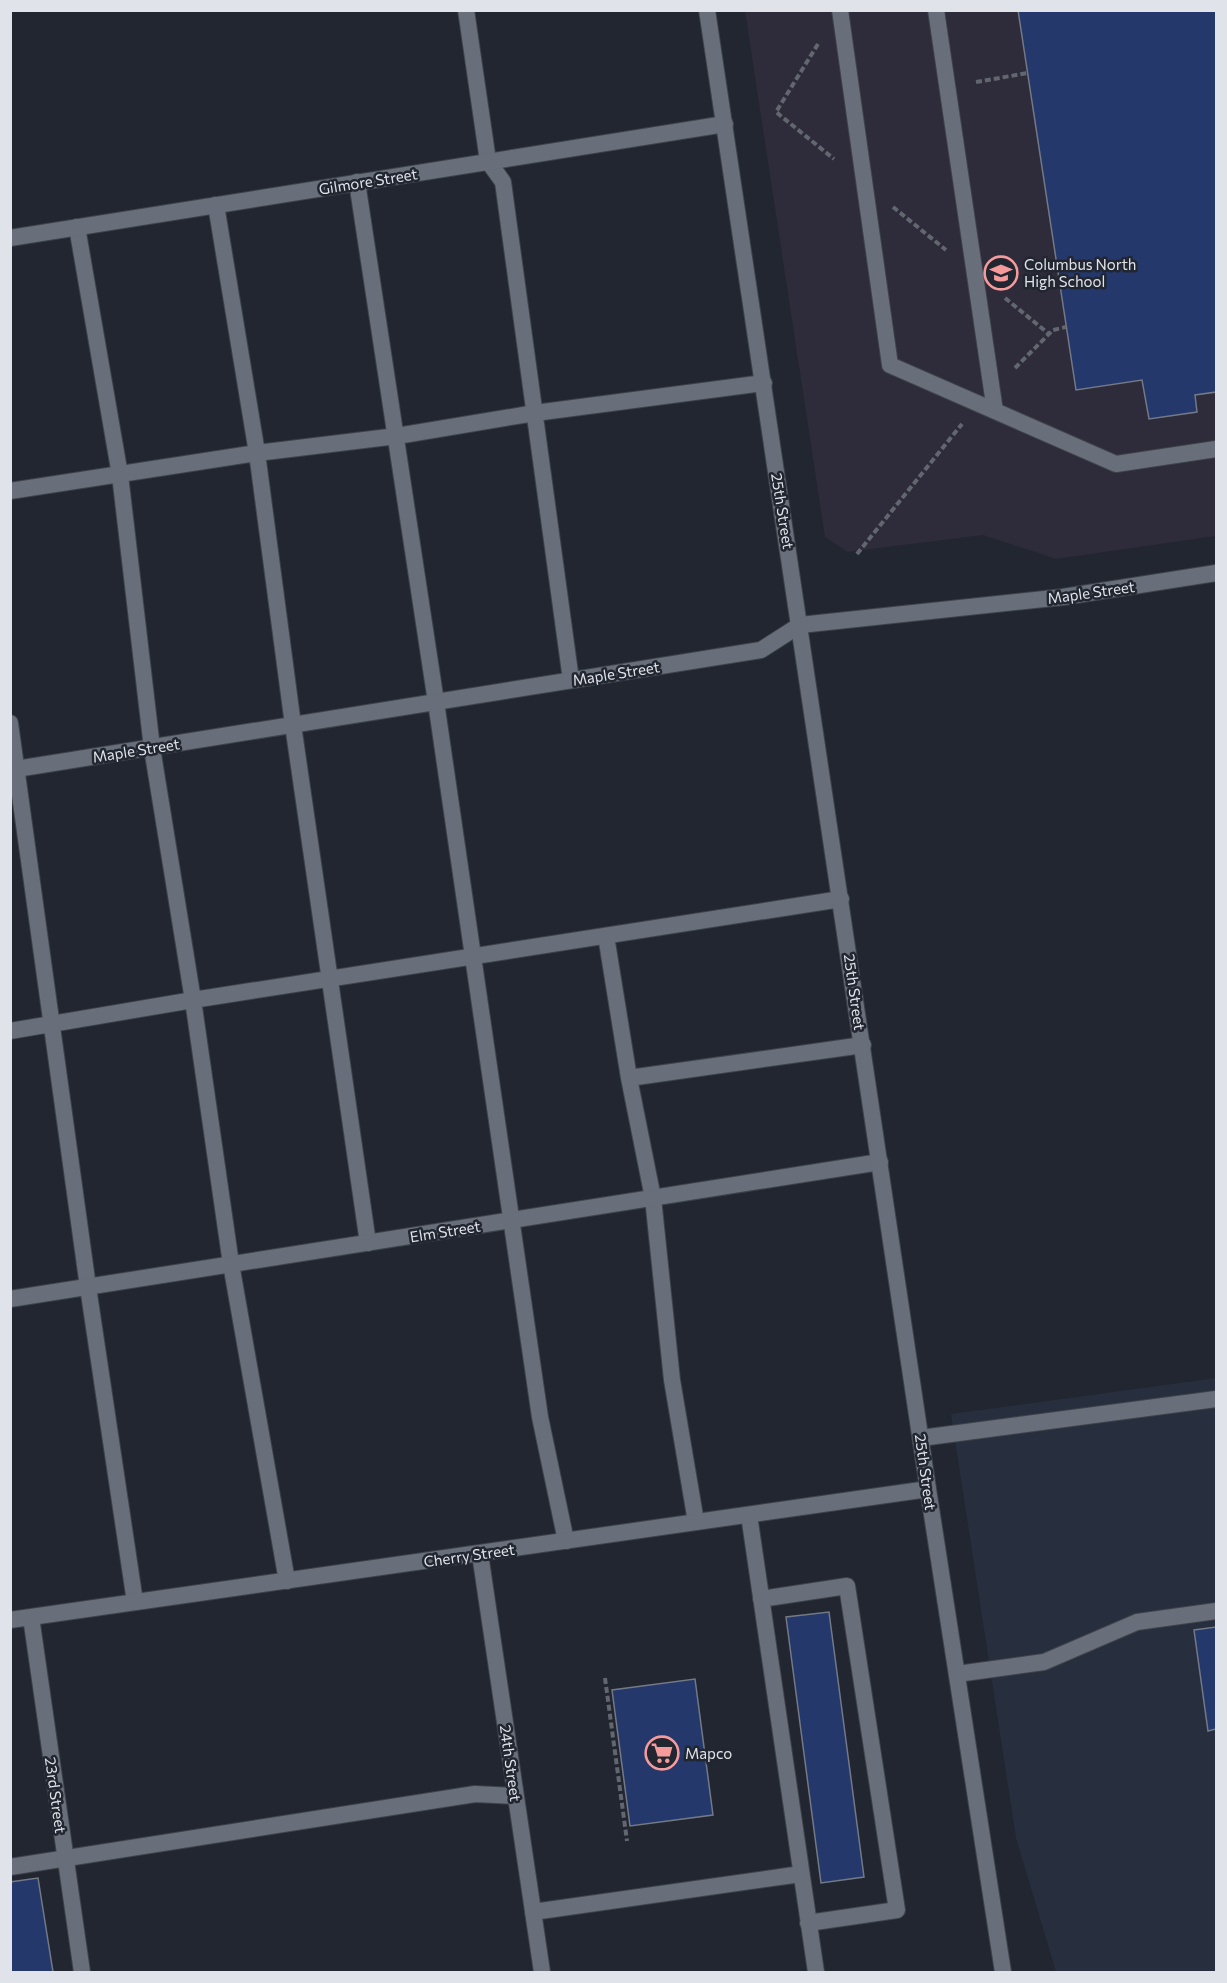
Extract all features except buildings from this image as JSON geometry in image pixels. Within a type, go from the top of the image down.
[{"type":"street","points":[[466,10],[488,161],[503,182],[571,680]]},
{"type":"street","name":"25th Street","points":[[707,10],[928,1489],[1003,1972]]},
{"type":"street","points":[[840,10],[891,365],[1116,464],[1216,449]]},
{"type":"street","points":[[936,10],[995,411]]},
{"type":"street","name":"Gilmore Street","points":[[10,238],[725,124]]},
{"type":"street","points":[[357,182],[397,436],[540,1417],[566,1541]]},
{"type":"street","points":[[216,205],[257,453],[292,725],[368,1243]]},
{"type":"street","points":[[77,227],[120,475],[152,748],[193,1000],[231,1264],[287,1581]]},
{"type":"street","points":[[10,491],[257,453],[397,436],[535,413],[764,383]]},
{"type":"street","name":"Maple Street","points":[[14,770],[762,650],[800,625],[1063,597],[1216,573]]},
{"type":"street","points":[[10,723],[14,770],[135,1602]]},
{"type":"street","points":[[10,1032],[193,1000],[841,899]]},
{"type":"street","points":[[606,936],[629,1078],[653,1198],[672,1380],[696,1522]]},
{"type":"street","points":[[629,1078],[863,1045]]},
{"type":"street","name":"Elm Street","points":[[10,1299],[880,1162]]},
{"type":"street","points":[[921,1438],[1216,1399]]},
{"type":"street","name":"Cherry Street","points":[[10,1620],[928,1489]]},
{"type":"street","points":[[749,1515],[816,1972]]},
{"type":"street","name":"24th Street","points":[[480,1554],[542,1972]]},
{"type":"street","points":[[761,1599],[847,1586],[897,1910],[808,1923]]},
{"type":"street","points":[[957,1674],[1044,1662],[1137,1622],[1216,1611]]},
{"type":"street","name":"23rd Street","points":[[31,1617],[82,1972]]},
{"type":"street","points":[[10,1867],[475,1794],[515,1796]]},
{"type":"street","points":[[533,1912],[801,1874]]},
{"type":"path","points":[[820,41],[776,112],[1049,334]]},
{"type":"path","points":[[976,82],[1028,73]]},
{"type":"path","points":[[992,390],[1053,330],[1066,327]]},
{"type":"path","points":[[857,554],[978,404]]},
{"type":"path","points":[[604,1678],[627,1841]]},
{"type":"shaded area","name":"Columbus North High School","points":[[745,11],[1216,11],[1216,536],[1056,559],[983,535],[847,552],[825,537]]},
{"type":"shaded area","points":[[1216,1378],[1216,1972],[1056,1972],[1016,1838],[951,1414]]},
{"type":"place","name":"Columbus North High School","points":[[1001,273]]},
{"type":"place","name":"Mapco","points":[[662,1753]]}]
